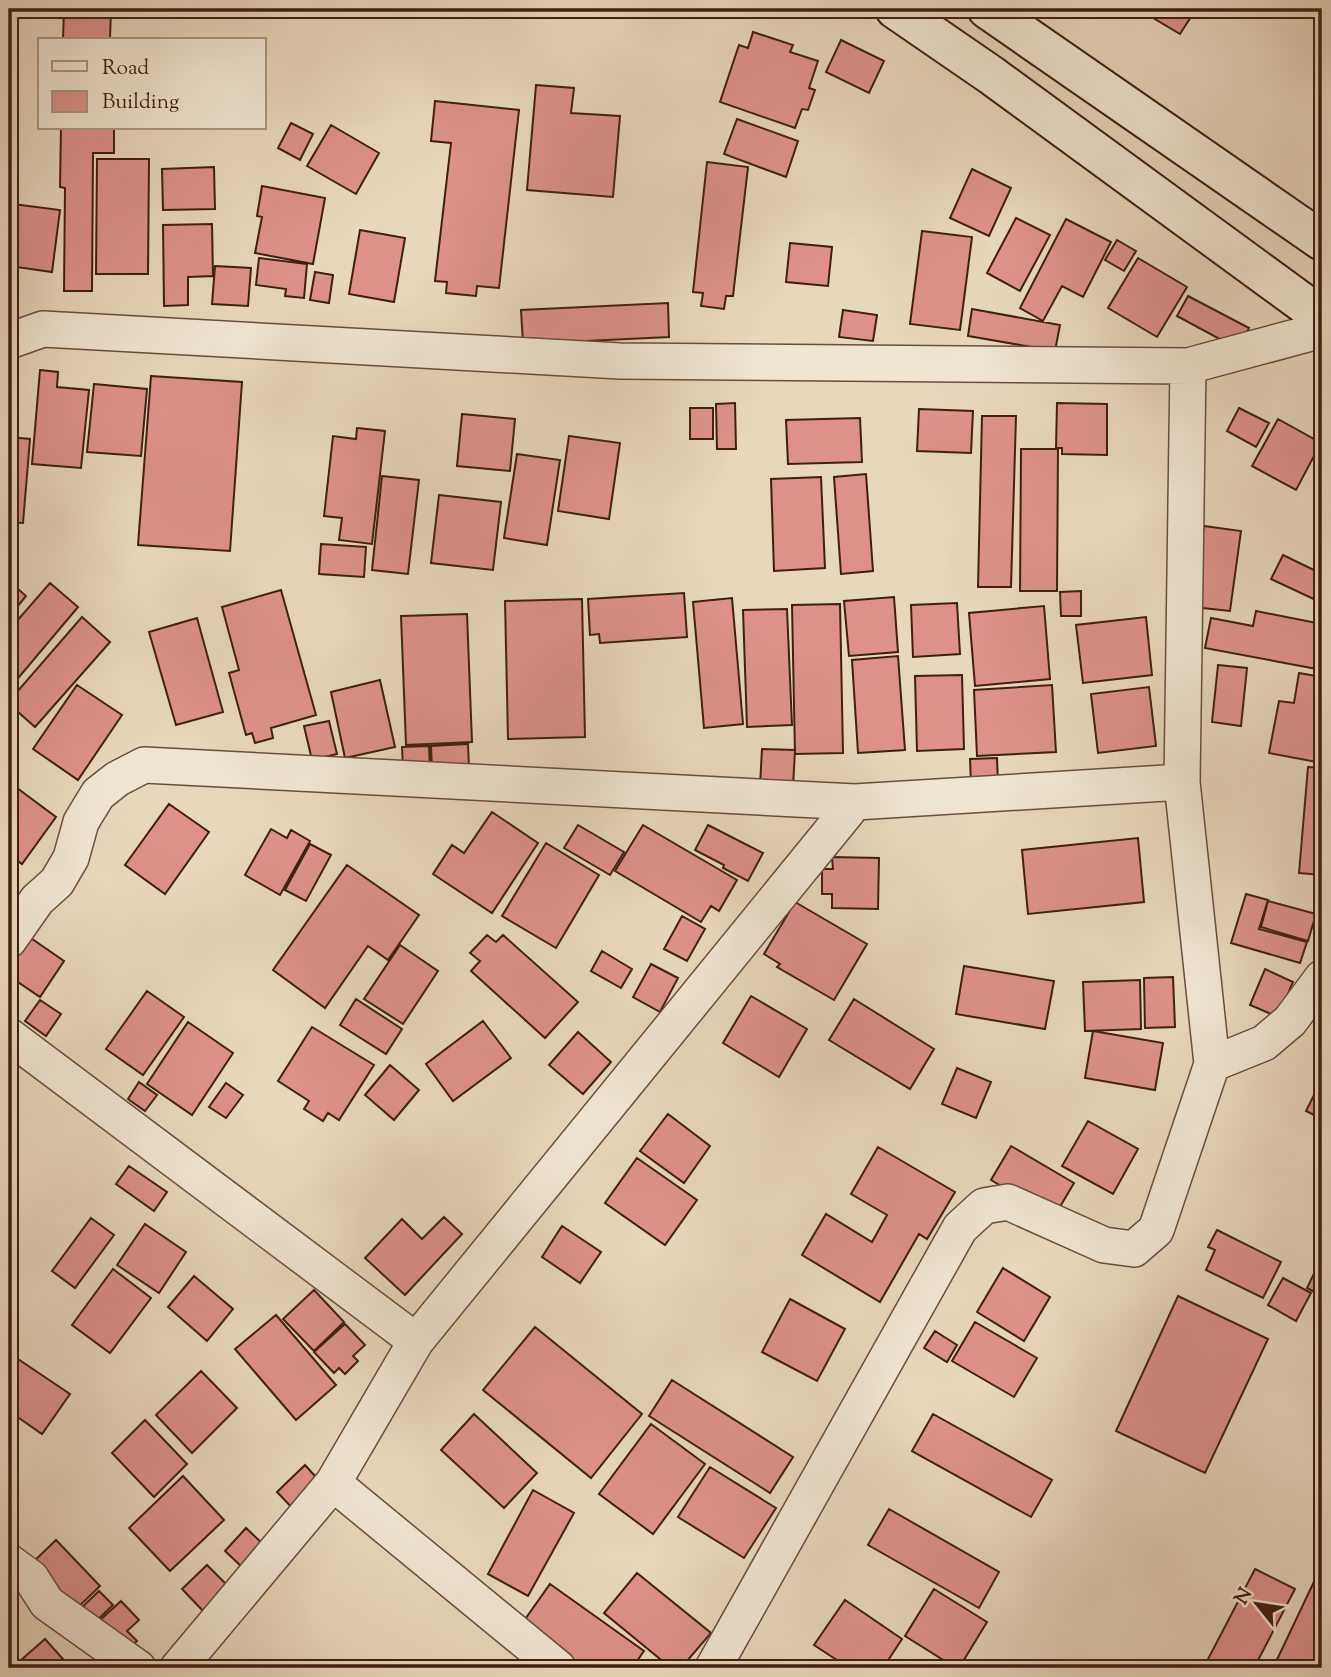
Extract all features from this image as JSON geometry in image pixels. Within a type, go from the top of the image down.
[{"type":"street","points":[[895,9],[991,75],[1322,317]]},
{"type":"street","points":[[987,9],[1322,241]]},
{"type":"street","points":[[9,341],[43,329],[620,361],[1188,366],[1322,330]]},
{"type":"street","points":[[713,1668],[960,1228],[984,1206],[1008,1202],[1104,1245],[1134,1249],[1156,1230],[1212,1064],[1182,782],[1188,366]]},
{"type":"street","points":[[9,940],[37,900],[57,882],[71,858],[81,822],[98,794],[117,779],[144,765],[855,802],[1182,782]]},
{"type":"street","points":[[178,1668],[333,1483],[416,1341],[855,802]]},
{"type":"street","points":[[1212,1064],[1264,1043],[1290,1021],[1322,978]]},
{"type":"street","points":[[9,1036],[416,1341]]},
{"type":"street","points":[[333,1483],[558,1668]]},
{"type":"street","points":[[9,1562],[31,1578],[47,1603],[138,1668]]},
{"type":"building","points":[[64,9],[111,9],[110,38],[63,38]]},
{"type":"building","points":[[1138,9],[1196,9],[1180,34]]},
{"type":"building","points":[[753,32],[793,45],[790,52],[818,61],[809,88],[815,90],[808,110],[802,109],[795,128],[720,102],[739,45],[748,48]]},
{"type":"building","points":[[841,40],[884,61],[869,93],[826,72]]},
{"type":"building","points":[[536,85],[574,88],[571,113],[620,116],[613,197],[527,190]]},
{"type":"building","points":[[435,101],[519,110],[499,288],[477,286],[476,296],[446,293],[447,282],[435,281],[451,143],[431,141]]},
{"type":"building","points":[[737,119],[798,141],[786,177],[724,154]]},
{"type":"building","points":[[291,123],[313,134],[300,160],[278,148]]},
{"type":"building","points":[[331,125],[379,153],[356,194],[307,166]]},
{"type":"building","points":[[61,130],[114,130],[114,153],[93,153],[92,291],[64,291],[65,188],[60,187]]},
{"type":"building","points":[[97,159],[149,159],[148,274],[96,274]]},
{"type":"building","points":[[707,162],[748,167],[733,296],[726,296],[724,309],[701,306],[703,293],[693,292]]},
{"type":"building","points":[[214,167],[215,209],[163,210],[162,169]]},
{"type":"building","points":[[972,169],[1011,188],[989,236],[950,218]]},
{"type":"building","points":[[262,186],[325,198],[313,264],[255,253],[262,217],[257,216]]},
{"type":"building","points":[[13,204],[60,210],[52,272],[9,266]]},
{"type":"building","points":[[1016,218],[1050,235],[1020,291],[987,273]]},
{"type":"building","points":[[1066,219],[1111,242],[1083,297],[1062,286],[1043,321],[1020,308]]},
{"type":"building","points":[[212,224],[213,276],[188,277],[188,305],[164,306],[163,225]]},
{"type":"building","points":[[360,230],[405,238],[394,302],[349,294]]},
{"type":"building","points":[[922,231],[972,237],[960,330],[910,324]]},
{"type":"building","points":[[1117,240],[1136,251],[1124,271],[1105,260]]},
{"type":"building","points":[[790,243],[832,247],[828,286],[786,282]]},
{"type":"building","points":[[259,258],[307,264],[304,298],[285,296],[286,289],[256,285]]},
{"type":"building","points":[[1138,258],[1187,287],[1157,337],[1108,308]]},
{"type":"building","points":[[215,266],[251,268],[248,306],[212,304]]},
{"type":"building","points":[[315,272],[333,275],[329,303],[310,300]]},
{"type":"building","points":[[1188,296],[1249,328],[1238,349],[1177,316]]},
{"type":"building","points":[[668,303],[669,337],[523,344],[521,310]]},
{"type":"building","points":[[972,309],[1060,325],[1055,351],[968,336]]},
{"type":"building","points":[[843,310],[877,315],[873,341],[839,337]]},
{"type":"building","points":[[40,370],[58,372],[57,387],[89,390],[81,468],[32,464]]},
{"type":"building","points":[[151,376],[242,382],[230,551],[138,545]]},
{"type":"building","points":[[94,384],[147,389],[141,456],[87,452]]},
{"type":"building","points":[[735,403],[736,449],[717,449],[716,404]]},
{"type":"building","points":[[1057,403],[1107,404],[1107,455],[1062,454],[1062,448],[1056,448]]},
{"type":"building","points":[[690,408],[713,408],[713,439],[690,439]]},
{"type":"building","points":[[1239,408],[1269,423],[1256,447],[1227,431]]},
{"type":"building","points":[[919,409],[973,411],[971,453],[917,451]]},
{"type":"building","points":[[462,414],[515,419],[510,471],[457,466]]},
{"type":"building","points":[[982,416],[1016,416],[1011,587],[978,587]]},
{"type":"building","points":[[860,418],[862,462],[788,464],[786,420]]},
{"type":"building","points":[[1278,419],[1321,443],[1296,490],[1252,466]]},
{"type":"building","points":[[357,428],[385,431],[372,544],[339,540],[342,518],[324,516],[333,436],[356,439]]},
{"type":"building","points":[[569,436],[620,443],[609,519],[558,511]]},
{"type":"building","points":[[9,437],[30,439],[23,523],[9,522]]},
{"type":"building","points":[[1021,449],[1058,449],[1057,591],[1020,591]]},
{"type":"building","points":[[517,454],[560,460],[547,545],[504,538]]},
{"type":"building","points":[[866,474],[873,571],[841,574],[834,477]]},
{"type":"building","points":[[382,476],[419,480],[408,574],[372,570]]},
{"type":"building","points":[[821,477],[825,568],[774,571],[771,479]]},
{"type":"building","points":[[439,495],[501,502],[493,570],[431,563]]},
{"type":"building","points":[[1204,526],[1241,531],[1230,611],[1193,607]]},
{"type":"building","points":[[321,544],[366,547],[364,577],[319,574]]},
{"type":"building","points":[[1283,555],[1322,574],[1322,603],[1271,579]]},
{"type":"building","points":[[9,581],[26,596],[9,617]]},
{"type":"building","points":[[50,583],[78,607],[9,689],[9,630]]},
{"type":"building","points":[[281,590],[316,715],[271,728],[273,738],[255,743],[252,733],[246,735],[229,673],[239,670],[222,607]]},
{"type":"building","points":[[1081,591],[1081,616],[1061,616],[1060,592]]},
{"type":"building","points":[[684,593],[687,637],[600,643],[599,634],[590,635],[588,599]]},
{"type":"building","points":[[894,597],[898,652],[849,656],[844,601]]},
{"type":"building","points":[[732,598],[743,724],[704,728],[693,602]]},
{"type":"building","points":[[582,599],[585,737],[508,739],[505,601]]},
{"type":"building","points":[[957,603],[960,654],[913,657],[911,605]]},
{"type":"building","points":[[840,604],[843,753],[795,754],[792,605]]},
{"type":"building","points":[[1044,606],[1050,679],[975,686],[969,613]]},
{"type":"building","points":[[787,609],[792,725],[747,727],[743,610]]},
{"type":"building","points":[[1256,611],[1322,624],[1322,670],[1205,648],[1211,618],[1253,626]]},
{"type":"building","points":[[467,614],[472,742],[406,745],[401,616]]},
{"type":"building","points":[[82,617],[110,642],[35,727],[9,704],[9,701]]},
{"type":"building","points":[[1146,617],[1152,675],[1083,683],[1076,625]]},
{"type":"building","points":[[197,618],[223,712],[176,725],[149,632]]},
{"type":"building","points":[[898,656],[905,750],[858,753],[852,660]]},
{"type":"building","points":[[1218,665],[1247,668],[1241,726],[1212,722]]},
{"type":"building","points":[[1299,673],[1322,677],[1322,763],[1269,753],[1279,701],[1294,703]]},
{"type":"building","points":[[962,675],[964,749],[917,751],[915,676]]},
{"type":"building","points":[[380,680],[395,747],[345,758],[331,692]]},
{"type":"building","points":[[77,685],[122,715],[78,780],[33,749]]},
{"type":"building","points":[[1052,685],[1056,752],[977,756],[974,690]]},
{"type":"building","points":[[1149,687],[1156,746],[1098,753],[1091,694]]},
{"type":"building","points":[[329,721],[337,754],[312,760],[304,726]]},
{"type":"building","points":[[468,744],[469,769],[432,770],[431,746]]},
{"type":"building","points":[[429,746],[430,768],[403,769],[402,747]]},
{"type":"building","points":[[762,749],[795,750],[793,787],[760,786]]},
{"type":"building","points":[[997,758],[998,783],[971,784],[970,759]]},
{"type":"building","points":[[1308,767],[1322,768],[1322,875],[1299,873]]},
{"type":"building","points":[[9,782],[56,817],[22,864],[9,854]]},
{"type":"building","points":[[169,804],[209,832],[165,894],[125,865]]},
{"type":"building","points":[[492,812],[538,843],[492,913],[433,874],[452,845],[464,853]]},
{"type":"building","points":[[578,825],[624,852],[610,875],[564,848]]},
{"type":"building","points":[[643,825],[737,880],[719,911],[711,906],[701,922],[615,871]]},
{"type":"building","points":[[708,825],[763,853],[748,881],[695,850]]},
{"type":"building","points":[[271,829],[287,838],[291,830],[310,841],[280,895],[245,875]]},
{"type":"building","points":[[1138,838],[1144,902],[1028,914],[1022,850]]},
{"type":"building","points":[[546,843],[599,875],[556,948],[502,916]]},
{"type":"building","points":[[310,844],[331,855],[306,901],[285,890]]},
{"type":"building","points":[[832,857],[879,858],[878,909],[832,908],[832,894],[822,894],[822,869],[833,869]]},
{"type":"building","points":[[347,865],[419,915],[388,960],[368,946],[325,1008],[273,970]]},
{"type":"building","points":[[1246,894],[1268,900],[1259,929],[1307,942],[1300,963],[1231,943]]},
{"type":"building","points":[[1268,901],[1316,914],[1308,941],[1261,927]]},
{"type":"building","points":[[795,902],[867,944],[834,1000],[777,967],[780,964],[764,954]]},
{"type":"building","points":[[682,916],[705,929],[687,961],[664,949]]},
{"type":"building","points":[[25,934],[64,961],[40,997],[9,976],[9,959]]},
{"type":"building","points":[[487,935],[496,942],[503,935],[578,1002],[545,1038],[471,971],[480,961],[470,953]]},
{"type":"building","points":[[400,945],[438,971],[403,1024],[364,999]]},
{"type":"building","points":[[602,951],[632,969],[621,988],[591,971]]},
{"type":"building","points":[[651,964],[678,978],[660,1012],[633,997]]},
{"type":"building","points":[[964,966],[1054,981],[1045,1029],[956,1014]]},
{"type":"building","points":[[1265,969],[1293,982],[1278,1017],[1250,1005]]},
{"type":"building","points":[[1173,977],[1175,1027],[1145,1028],[1144,978]]},
{"type":"building","points":[[1140,980],[1141,1029],[1085,1031],[1083,982]]},
{"type":"building","points":[[147,991],[184,1017],[143,1075],[106,1049]]},
{"type":"building","points":[[751,996],[807,1029],[779,1077],[723,1043]]},
{"type":"building","points":[[356,999],[402,1029],[386,1054],[340,1025]]},
{"type":"building","points":[[854,999],[934,1049],[910,1089],[829,1040]]},
{"type":"building","points":[[40,1000],[61,1014],[46,1036],[25,1021]]},
{"type":"building","points":[[483,1021],[511,1058],[453,1101],[426,1064]]},
{"type":"building","points":[[188,1022],[233,1053],[192,1115],[147,1084]]},
{"type":"building","points":[[312,1027],[374,1065],[339,1120],[328,1113],[323,1121],[304,1109],[309,1101],[278,1081]]},
{"type":"building","points":[[1093,1031],[1163,1043],[1155,1090],[1085,1078]]},
{"type":"building","points":[[578,1032],[611,1062],[583,1094],[549,1065]]},
{"type":"building","points":[[390,1065],[419,1090],[394,1120],[365,1095]]},
{"type":"building","points":[[957,1068],[991,1082],[976,1118],[942,1104]]},
{"type":"building","points":[[1322,1079],[1322,1119],[1306,1111]]},
{"type":"building","points":[[139,1082],[157,1095],[145,1111],[128,1099]]},
{"type":"building","points":[[226,1083],[243,1095],[226,1118],[209,1107]]},
{"type":"building","points":[[668,1114],[710,1146],[684,1183],[640,1151]]},
{"type":"building","points":[[1088,1121],[1138,1149],[1113,1194],[1062,1166]]},
{"type":"building","points":[[1011,1146],[1074,1183],[1054,1217],[991,1180]]},
{"type":"building","points":[[878,1147],[955,1192],[927,1239],[919,1234],[880,1302],[802,1255],[826,1214],[872,1242],[887,1215],[851,1194]]},
{"type":"building","points":[[637,1158],[697,1200],[665,1245],[605,1203]]},
{"type":"building","points":[[129,1166],[167,1192],[154,1211],[116,1184]]},
{"type":"building","points":[[444,1217],[462,1234],[405,1295],[365,1258],[402,1219],[422,1239]]},
{"type":"building","points":[[91,1218],[114,1235],[75,1288],[52,1271]]},
{"type":"building","points":[[145,1224],[186,1252],[159,1293],[117,1265]]},
{"type":"building","points":[[562,1226],[601,1252],[580,1283],[542,1257]]},
{"type":"building","points":[[1217,1230],[1281,1262],[1263,1298],[1206,1270],[1215,1250],[1208,1247]]},
{"type":"building","points":[[1320,1261],[1322,1262],[1322,1296],[1307,1288]]},
{"type":"building","points":[[1003,1268],[1050,1297],[1024,1341],[977,1312]]},
{"type":"building","points":[[113,1269],[151,1298],[110,1353],[72,1325]]},
{"type":"building","points":[[194,1276],[233,1309],[207,1341],[168,1307]]},
{"type":"building","points":[[1283,1278],[1311,1293],[1296,1321],[1268,1305]]},
{"type":"building","points":[[314,1290],[344,1322],[314,1351],[283,1319]]},
{"type":"building","points":[[1178,1296],[1268,1339],[1205,1473],[1116,1431]]},
{"type":"building","points":[[790,1299],[845,1329],[817,1381],[762,1352]]},
{"type":"building","points":[[276,1315],[336,1385],[296,1420],[235,1349]]},
{"type":"building","points":[[975,1322],[1037,1358],[1014,1397],[952,1361]]},
{"type":"building","points":[[345,1324],[365,1345],[353,1356],[358,1361],[345,1374],[339,1368],[334,1373],[314,1352]]},
{"type":"building","points":[[535,1327],[642,1414],[591,1478],[483,1390]]},
{"type":"building","points":[[935,1331],[957,1345],[947,1362],[924,1348]]},
{"type":"building","points":[[9,1353],[70,1394],[42,1434],[9,1411]]},
{"type":"building","points":[[201,1371],[237,1408],[192,1453],[156,1415]]},
{"type":"building","points":[[672,1380],[793,1457],[770,1493],[649,1416]]},
{"type":"building","points":[[474,1414],[537,1473],[504,1508],[441,1450]]},
{"type":"building","points":[[933,1414],[1052,1480],[1031,1517],[912,1451]]},
{"type":"building","points":[[145,1420],[187,1464],[154,1497],[112,1453]]},
{"type":"building","points":[[651,1424],[705,1464],[653,1534],[599,1494]]},
{"type":"building","points":[[305,1465],[325,1487],[298,1514],[277,1492]]},
{"type":"building","points":[[710,1467],[776,1508],[744,1558],[678,1517]]},
{"type":"building","points":[[183,1476],[224,1520],[170,1571],[129,1528]]},
{"type":"building","points":[[533,1490],[574,1513],[528,1596],[488,1574]]},
{"type":"building","points":[[889,1509],[999,1572],[979,1608],[868,1545]]},
{"type":"building","points":[[246,1528],[264,1545],[243,1568],[225,1551]]},
{"type":"building","points":[[56,1540],[100,1586],[73,1612],[29,1566]]},
{"type":"building","points":[[207,1565],[228,1586],[203,1611],[182,1589]]},
{"type":"building","points":[[1255,1569],[1295,1589],[1254,1668],[1221,1668],[1207,1661]]},
{"type":"building","points":[[1320,1569],[1322,1668],[1273,1668]]},
{"type":"building","points":[[637,1573],[711,1633],[681,1668],[671,1668],[604,1613]]},
{"type":"building","points":[[550,1584],[644,1651],[632,1668],[582,1668],[521,1625]]},
{"type":"building","points":[[934,1589],[987,1622],[959,1668],[905,1636]]},
{"type":"building","points":[[99,1591],[113,1605],[90,1627],[76,1613]]},
{"type":"building","points":[[845,1600],[902,1639],[883,1668],[849,1668],[814,1645]]},
{"type":"building","points":[[121,1601],[139,1620],[127,1631],[137,1641],[125,1652],[98,1622]]},
{"type":"building","points":[[45,1639],[71,1668],[12,1668]]}]
